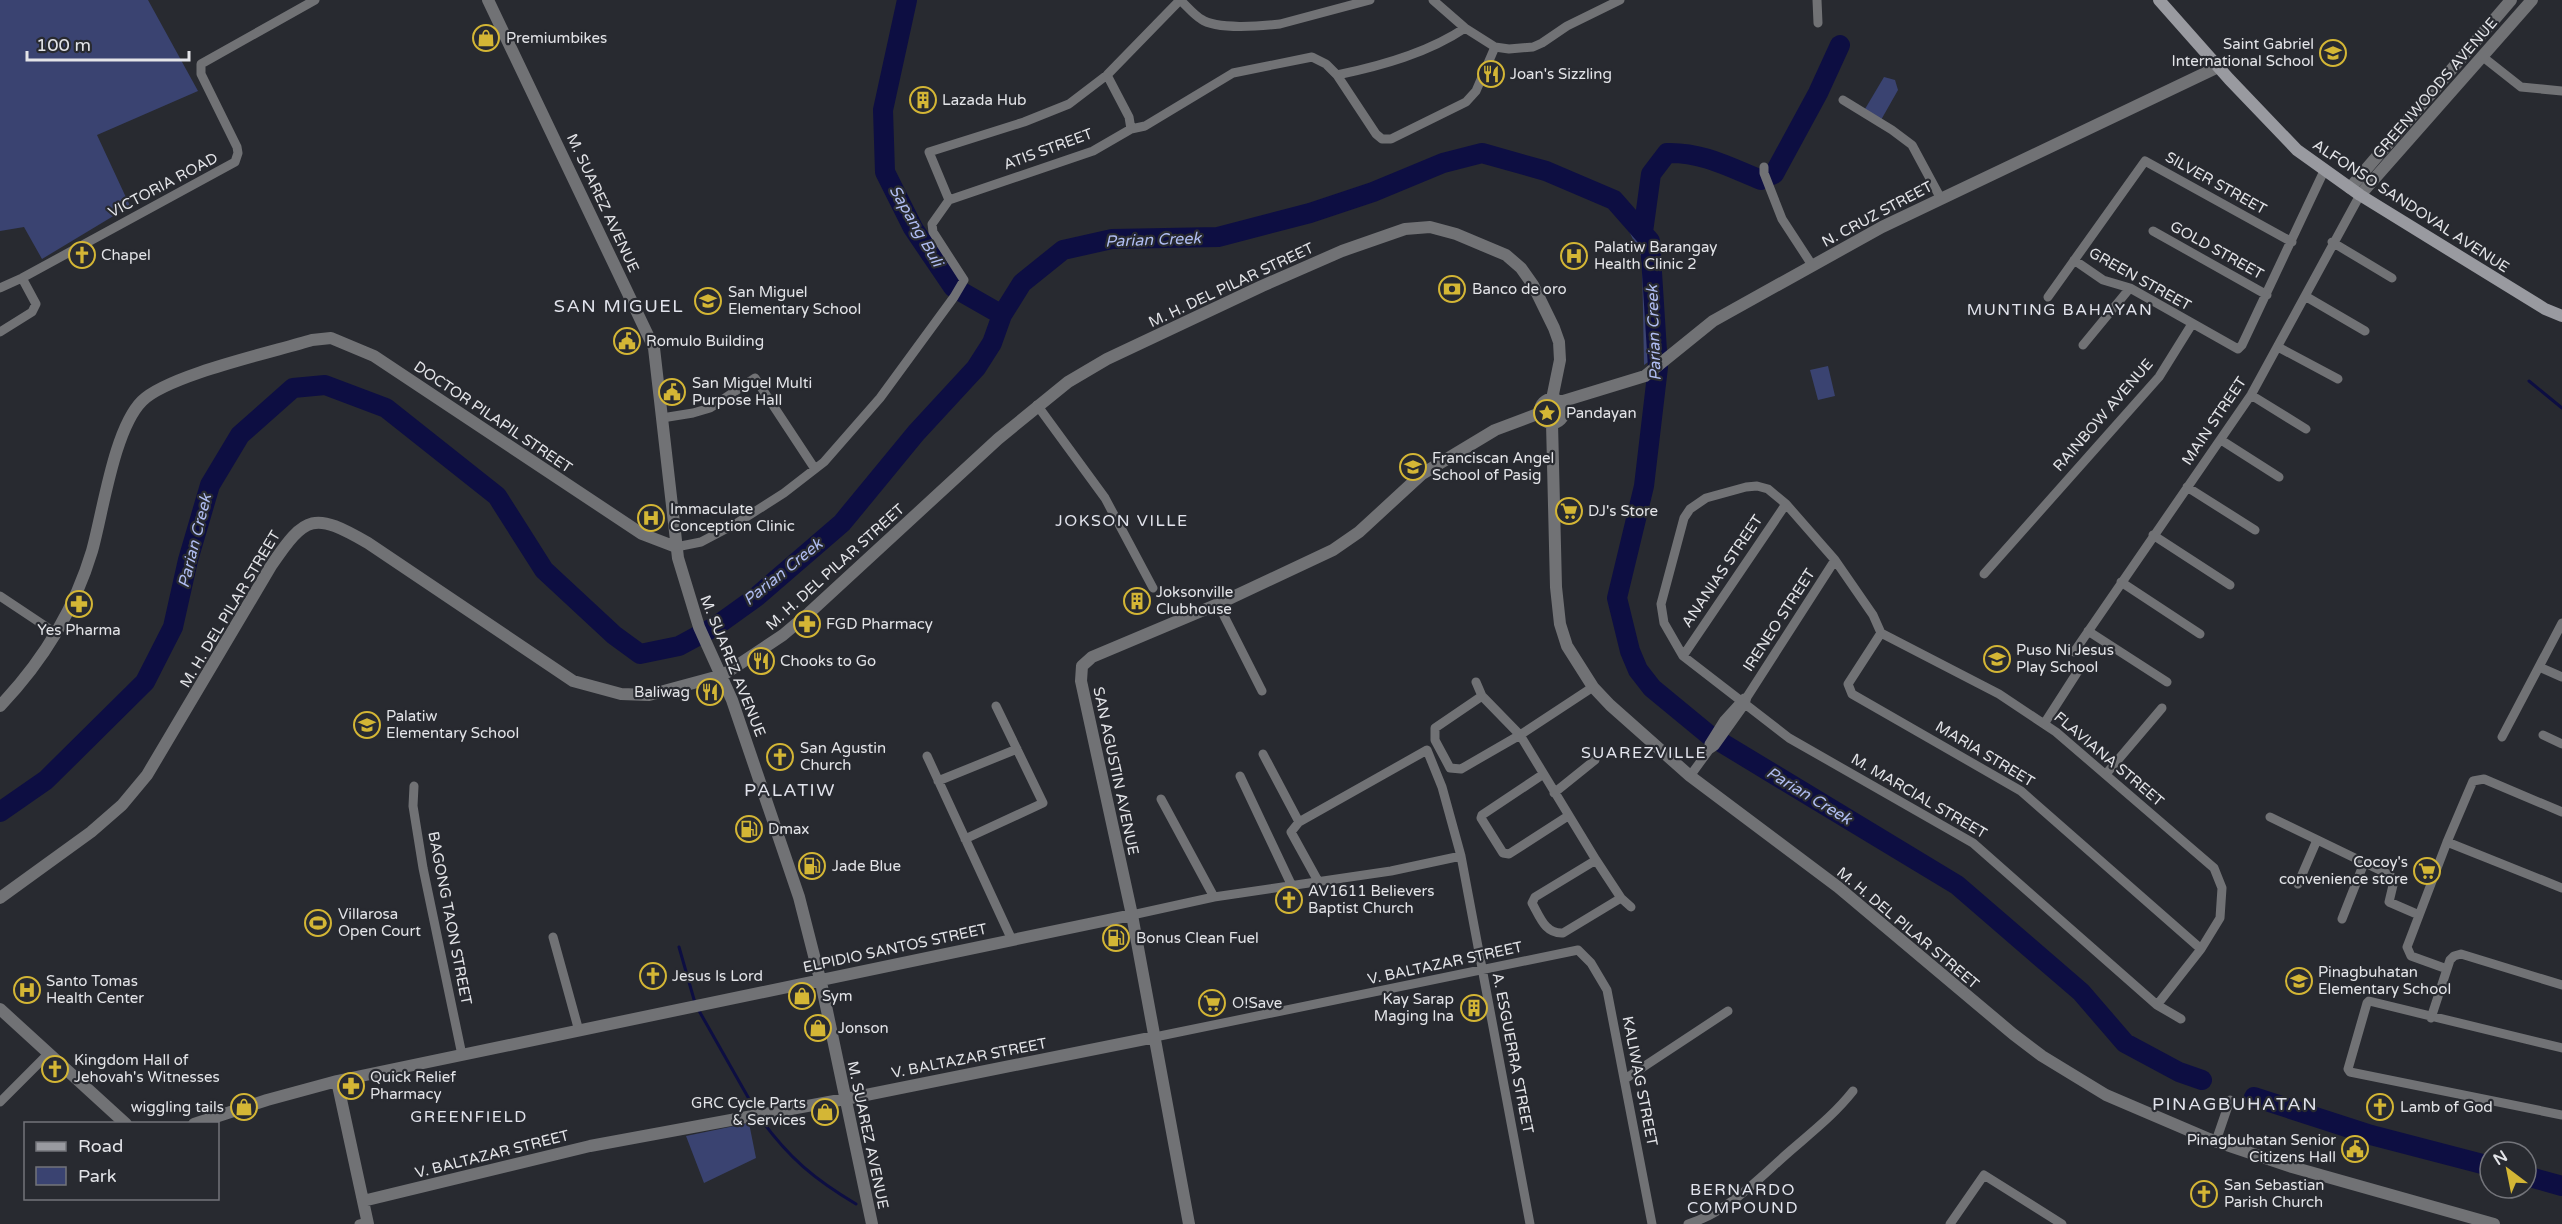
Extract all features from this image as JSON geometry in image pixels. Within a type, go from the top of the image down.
[{"type":"main road","name":"ALFONSO SANDOVAL AVENUE","points":[[2163,2],[2283,138],[2324,171],[2545,309],[2562,316]]},
{"type":"street","name":"VICTORIA ROAD","points":[[22,278],[235,162],[237,147],[201,74],[201,64],[315,0]]},
{"type":"street","name":"M. SUAREZ AVENUE","points":[[488,0],[654,348],[676,547],[699,627],[723,675],[798,894],[820,979],[872,1224]]},
{"type":"street","points":[[676,547],[701,542],[736,523],[783,493],[824,462],[880,398],[956,295],[964,280],[933,232],[932,224],[949,200],[929,152],[1024,122],[1069,104],[1107,75],[1180,0],[1202,21],[1232,25],[1265,25],[1280,24],[1370,0]]},
{"type":"street","points":[[1432,0],[1466,28],[1495,47],[1522,48],[1542,43],[1562,29],[1620,0]]},
{"type":"street","points":[[1817,0],[1818,23]]},
{"type":"street","name":"GREENWOODS AVENUE","points":[[2355,192],[2388,142],[2511,0]]},
{"type":"street","name":"GREENWOODS AVENUE","points":[[2355,192],[2400,151],[2532,0]]},
{"type":"street","points":[[1466,28],[1442,44],[1364,69],[1337,75],[1374,132],[1382,140],[1390,139],[1466,102],[1476,91],[1495,47]]},
{"type":"street","name":"ATIS STREET","points":[[949,200],[1093,151],[1131,129],[1145,126],[1233,73],[1312,57],[1326,64],[1337,75]]},
{"type":"street","points":[[2484,57],[2521,87],[2562,91]]},
{"type":"street","points":[[2460,58],[2472,69]]},
{"type":"street","name":"N. CRUZ STREET","points":[[1556,401],[1649,373],[1713,321],[1812,265],[1941,198],[2218,67]]},
{"type":"street","points":[[1107,75],[1129,117],[1131,129]]},
{"type":"street","points":[[1844,100],[1912,145],[1941,198]]},
{"type":"street","points":[[2388,142],[2400,151]]},
{"type":"street","name":"SILVER STREET","points":[[2048,297],[2145,161],[2292,242]]},
{"type":"street","points":[[2192,324],[2238,349],[2242,345],[2324,171]]},
{"type":"street","points":[[1765,173],[1782,219],[1812,265]]},
{"type":"street","name":"MAIN STREET","points":[[2074,652],[2251,395],[2305,296],[2355,192]]},
{"type":"street","name":"M. H. DEL PILAR STREET","points":[[0,898],[91,832],[122,806],[147,775],[282,549],[297,531],[317,521],[342,528],[391,557],[535,656],[580,683],[621,694],[649,695],[723,675],[783,635],[1037,405],[1068,382],[1107,359],[1262,286],[1342,251],[1405,229],[1430,227],[1456,234],[1506,255],[1527,277],[1554,328],[1560,352],[1556,401]]},
{"type":"street","name":"GOLD STREET","points":[[2153,231],[2267,295]]},
{"type":"street","points":[[2332,242],[2392,278]]},
{"type":"street","name":"GREEN STREET","points":[[2074,260],[2103,280],[2130,288],[2192,324]]},
{"type":"street","points":[[0,288],[22,278],[36,304],[32,312],[0,332]]},
{"type":"street","points":[[2083,345],[2130,288]]},
{"type":"street","points":[[2305,296],[2365,331]]},
{"type":"street","name":"RAINBOW AVENUE","points":[[1984,574],[2159,377],[2192,324]]},
{"type":"street","name":"DOCTOR PILAPIL STREET","points":[[0,706],[19,686],[57,634],[74,599],[91,554],[123,434],[142,401],[171,383],[312,340],[331,338],[374,356],[642,534],[676,547]]},
{"type":"street","points":[[2278,347],[2338,379]]},
{"type":"street","points":[[662,418],[710,408],[755,378],[815,469]]},
{"type":"street","points":[[2251,395],[2306,429]]},
{"type":"street","points":[[1556,401],[1564,414],[1560,421],[1552,423],[1544,420],[1540,413],[1542,405],[1556,401]]},
{"type":"street","points":[[1037,405],[1105,498],[1153,588]]},
{"type":"street","name":"SAN AGUSTIN AVENUE","points":[[1189,1224],[1132,915],[1081,681],[1082,666],[1092,657],[1218,604],[1333,550],[1359,532],[1422,474],[1495,430],[1540,413]]},
{"type":"street","name":"M. H. DEL PILAR STREET","points":[[1552,423],[1556,587],[1560,624],[1567,646],[1593,687],[1610,705],[1690,776],[1838,887],[1980,1008],[2042,1056],[2106,1095],[2216,1141],[2386,1194],[2494,1224]]},
{"type":"street","points":[[2221,440],[2279,477]]},
{"type":"street","points":[[1683,656],[1664,623],[1660,604],[1680,527],[1690,509],[1706,498],[1746,487],[1763,487],[1786,504],[1835,560],[1873,615],[1881,633]]},
{"type":"street","points":[[2187,487],[2255,530]]},
{"type":"street","name":"ANANIAS STREET","points":[[1683,656],[1786,504]]},
{"type":"street","points":[[2153,536],[2230,585]]},
{"type":"street","name":"IRENEO STREET","points":[[1690,776],[1743,701],[1835,560]]},
{"type":"street","points":[[2121,582],[2200,634]]},
{"type":"street","points":[[0,596],[57,634]]},
{"type":"street","points":[[1218,604],[1262,691]]},
{"type":"street","points":[[2502,737],[2562,623]]},
{"type":"street","points":[[2088,631],[2167,681]]},
{"type":"street","name":"FLAVIANA STREET","points":[[1881,633],[1999,694],[2044,724],[2106,774],[2214,868],[2222,888],[2220,918],[2200,949],[2157,1005]]},
{"type":"street","name":"MARIA STREET","points":[[1881,633],[1848,684],[1852,694],[2022,791],[2200,949]]},
{"type":"street","name":"M. MARCIAL STREET","points":[[1683,656],[1789,738],[1973,843],[2157,1005],[2181,1019]]},
{"type":"street","points":[[2539,667],[2562,677]]},
{"type":"street","points":[[2044,724],[2080,668]]},
{"type":"street","points":[[1476,682],[1482,696],[1520,735],[1542,775],[1596,860],[1621,897],[1632,907]]},
{"type":"street","points":[[1482,696],[1436,728],[1435,740],[1450,768],[1461,769],[1520,735],[1593,687]]},
{"type":"street","points":[[965,839],[1043,803],[996,706]]},
{"type":"street","points":[[2106,774],[2162,708]]},
{"type":"street","points":[[2543,735],[2562,744]]},
{"type":"street","points":[[938,781],[1017,749]]},
{"type":"street","name":"A. ESGUERRA STREET","points":[[1299,822],[1427,750],[1442,787],[1461,856],[1530,1224]]},
{"type":"street","points":[[1263,754],[1299,822],[1291,832],[1318,881]]},
{"type":"street","points":[[927,756],[1012,940]]},
{"type":"street","points":[[1554,793],[1595,760]]},
{"type":"street","points":[[1542,775],[1482,815],[1481,818],[1503,853],[1509,854],[1569,816]]},
{"type":"street","points":[[1240,776],[1291,884]]},
{"type":"street","points":[[2447,969],[2420,960],[2409,953],[2408,944],[2473,781],[2484,779],[2562,812]]},
{"type":"street","name":"BAGONG TAON STREET","points":[[414,786],[413,806],[425,876],[462,1055]]},
{"type":"street","points":[[1161,799],[1214,897]]},
{"type":"street","points":[[2270,817],[2393,877],[2389,900],[2391,904],[2419,915]]},
{"type":"street","points":[[2298,884],[2317,840]]},
{"type":"street","points":[[2447,842],[2562,888]]},
{"type":"street","name":"ELPIDIO SANTOS STREET","points":[[200,1122],[267,1100],[337,1081],[820,979],[1214,897],[1391,871],[1461,856]]},
{"type":"street","points":[[1596,860],[1535,897],[1532,903],[1547,930],[1563,933],[1621,897]]},
{"type":"street","points":[[2342,919],[2364,863]]},
{"type":"street","points":[[553,937],[579,1031]]},
{"type":"street","name":"V. BALTAZAR STREET","points":[[363,1201],[590,1146],[845,1099],[1482,971],[1574,950],[1582,952]]},
{"type":"street","name":"KALIWAG STREET","points":[[1582,952],[1599,974],[1607,990],[1652,1224]]},
{"type":"street","points":[[2431,1018],[2447,969],[2454,956],[2461,954],[2562,985]]},
{"type":"street","points":[[2562,1048],[2367,1002],[2348,1068],[2350,1072],[2562,1115]]},
{"type":"street","points":[[0,1009],[124,1122]]},
{"type":"street","points":[[1625,1079],[1728,1011]]},
{"type":"street","points":[[0,1102],[48,1054]]},
{"type":"street","points":[[337,1081],[363,1201],[365,1223]]},
{"type":"street","points":[[1688,1224],[1716,1211],[1748,1189],[1837,1112],[1853,1091]]},
{"type":"street","points":[[2216,1141],[2230,1100]]},
{"type":"street","points":[[1950,1224],[1983,1175],[2062,1224]]},
{"type":"green space","points":[[0,0],[148,0],[198,91],[97,135],[130,206],[42,259],[24,227],[0,231]]},
{"type":"green space","points":[[1884,77],[1895,80],[1898,90],[1881,120],[1865,109]]},
{"type":"green space","points":[[1631,224],[1640,235],[1651,261],[1651,360],[1644,365],[1642,258],[1627,227]]},
{"type":"green space","points":[[1828,366],[1835,396],[1818,400],[1810,370]]},
{"type":"green space","points":[[749,1123],[756,1158],[704,1183],[686,1136]]},
{"type":"waterway","name":"Sapang Buli","points":[[907,0],[883,110],[885,172],[913,228],[953,287],[1002,315]]},
{"type":"waterway","points":[[1643,232],[1651,174],[1667,153],[1704,158],[1761,180],[1774,174],[1818,93],[1840,45]]},
{"type":"waterway","name":"Parian Creek","points":[[0,812],[46,780],[145,682],[173,627],[188,560],[210,485],[240,435],[293,388],[325,385],[386,408],[497,496],[544,570],[614,635],[640,654],[679,646],[716,626],[755,598],[842,523],[916,433],[976,368],[992,343],[1002,315],[1022,283],[1063,250],[1112,239],[1218,237],[1310,213],[1373,192],[1443,163],[1482,153],[1546,171],[1614,200],[1650,241],[1658,367],[1644,486],[1617,598],[1630,651],[1638,670],[1652,688],[1709,735],[1957,885],[2081,992],[2125,1043],[2179,1072],[2202,1080]]},
{"type":"waterway","points":[[2529,381],[2562,408]]},
{"type":"waterway","points":[[679,947],[695,1003]]},
{"type":"waterway","points":[[698,1009],[757,1113]]},
{"type":"waterway","name":"Parian Creek","points":[[2254,1097],[2371,1135],[2478,1163]]},
{"type":"waterway","points":[[760,1118],[781,1145],[803,1167],[827,1186],[856,1204]]},
{"type":"waterway","name":"Parian Creek","points":[[2538,1179],[2562,1186]]},
{"type":"place","name":"Premiumbikes","points":[[486,38]]},
{"type":"place","name":"Saint Gabriel International School","points":[[2333,53]]},
{"type":"place","name":"Joan's Sizzling","points":[[1491,74]]},
{"type":"place","name":"Lazada Hub","points":[[923,100]]},
{"type":"place","name":"Chapel","points":[[82,255]]},
{"type":"place","name":"Palatiw Barangay Health Clinic 2","points":[[1574,256]]},
{"type":"place","name":"Banco de oro","points":[[1452,289]]},
{"type":"place","name":"San Miguel Elementary School","points":[[708,301]]},
{"type":"place","name":"Romulo Building","points":[[627,341]]},
{"type":"place","name":"San Miguel Multi Purpose Hall","points":[[672,392]]},
{"type":"place","name":"Pandayan","points":[[1547,413]]},
{"type":"place","name":"Franciscan Angel School of Pasig","points":[[1413,467]]},
{"type":"place","name":"DJ's Store","points":[[1569,511]]},
{"type":"place","name":"Immaculate Conception Clinic","points":[[651,518]]},
{"type":"place","name":"Joksonville Clubhouse","points":[[1137,601]]},
{"type":"place","name":"Yes Pharma","points":[[79,604]]},
{"type":"place","name":"FGD Pharmacy","points":[[807,624]]},
{"type":"place","name":"Puso Ni Jesus Play School","points":[[1997,659]]},
{"type":"place","name":"Chooks to Go","points":[[761,661]]},
{"type":"place","name":"Baliwag","points":[[710,692]]},
{"type":"place","name":"Palatiw Elementary School","points":[[367,725]]},
{"type":"place","name":"San Agustin Church","points":[[780,757]]},
{"type":"place","name":"Dmax","points":[[749,829]]},
{"type":"place","name":"Jade Blue","points":[[812,866]]},
{"type":"place","name":"Cocoy's convenience store","points":[[2427,871]]},
{"type":"place","name":"AV1611 Believers Baptist Church","points":[[1289,900]]},
{"type":"place","name":"Villarosa Open Court","points":[[318,923]]},
{"type":"place","name":"Bonus Clean Fuel","points":[[1116,938]]},
{"type":"place","name":"Jesus Is Lord","points":[[653,976]]},
{"type":"place","name":"Pinagbuhatan Elementary School","points":[[2299,981]]},
{"type":"place","name":"Santo Tomas Health Center","points":[[27,990]]},
{"type":"place","name":"Sym","points":[[802,996]]},
{"type":"place","name":"O!Save","points":[[1212,1003]]},
{"type":"place","name":"Kay Sarap Maging Ina","points":[[1474,1008]]},
{"type":"place","name":"Jonson","points":[[818,1028]]},
{"type":"place","name":"Kingdom Hall of Jehovah's Witnesses","points":[[55,1069]]},
{"type":"place","name":"Quick Relief Pharmacy","points":[[351,1086]]},
{"type":"place","name":"wiggling tails","points":[[244,1107]]},
{"type":"place","name":"Lamb of God","points":[[2380,1107]]},
{"type":"place","name":"GRC Cycle Parts & Services","points":[[825,1112]]},
{"type":"place","name":"Pinagbuhatan Senior Citizens Hall","points":[[2355,1149]]},
{"type":"place","name":"San Sebastian Parish Church","points":[[2204,1194]]},
{"type":"district","name":"SAN MIGUEL","points":[[619,306]]},
{"type":"district","name":"MUNTING BAHAYAN","points":[[2060,310]]},
{"type":"district","name":"JOKSON VILLE","points":[[1122,521]]},
{"type":"district","name":"SUAREZVILLE","points":[[1644,753]]},
{"type":"district","name":"PALATIW","points":[[790,790]]},
{"type":"district","name":"PINAGBUHATAN","points":[[2235,1104]]},
{"type":"district","name":"GREENFIELD","points":[[469,1117]]},
{"type":"district","name":"BERNARDO COMPOUND","points":[[1743,1199]]}]
